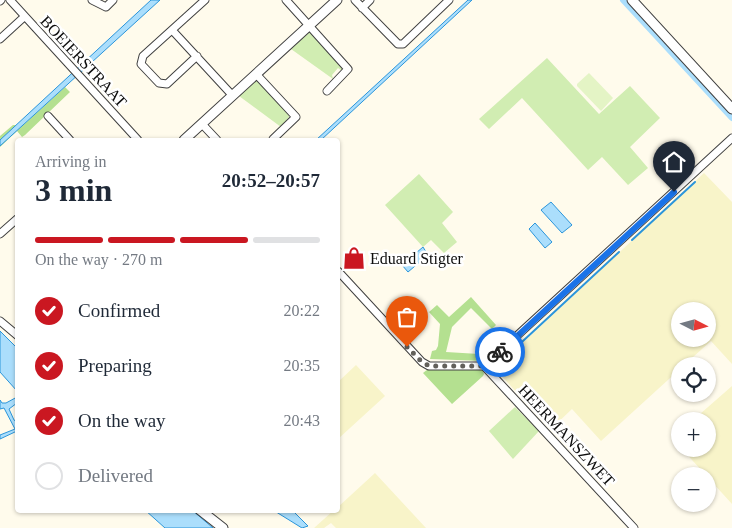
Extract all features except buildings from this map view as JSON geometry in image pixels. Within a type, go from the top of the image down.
[{"type":"street","name":"BOEIERSTRAAT","points":[[10,0],[136,138]]},
{"type":"street","points":[[92,0],[106,7],[113,0]]},
{"type":"street","points":[[197,56],[167,84],[159,83],[141,64],[143,56],[205,0]]},
{"type":"street","points":[[286,0],[348,69],[327,92]]},
{"type":"street","points":[[186,138],[337,0]]},
{"type":"street","points":[[355,0],[398,44],[403,44],[449,0]]},
{"type":"street","points":[[362,8],[370,0]]},
{"type":"street","points":[[632,0],[732,109]]},
{"type":"street","points":[[0,39],[24,17]]},
{"type":"street","points":[[172,30],[232,95]]},
{"type":"street","points":[[256,74],[296,117],[275,138]]},
{"type":"street","points":[[48,116],[68,138]]},
{"type":"street","points":[[202,124],[215,138]]},
{"type":"street","points":[[340,273],[422,362],[429,366],[484,366],[732,138]]},
{"type":"street","points":[[0,234],[15,221]]},
{"type":"street","points":[[0,321],[15,334]]},
{"type":"street","name":"HEERMANSZWET","points":[[484,366],[634,528]]},
{"type":"street","points":[[204,513],[223,528]]},
{"type":"shaded area","points":[[704,173],[732,202],[732,364],[716,346],[716,302],[671,302],[671,348],[703,348],[693,357],[671,357],[671,377],[601,441],[572,409],[551,429],[495,369]]},
{"type":"shaded area","points":[[356,365],[385,396],[340,437],[340,380]]},
{"type":"shaded area","points":[[732,386],[732,504],[716,486],[716,467],[698,467],[689,457],[716,457],[716,412],[702,412],[716,402]]},
{"type":"shaded area","points":[[375,473],[426,528],[336,528],[331,523],[324,528],[314,528],[331,513],[340,513],[340,505]]},
{"type":"green space","points":[[311,31],[343,67],[342,71],[338,68],[332,75],[333,79],[291,49]]},
{"type":"green space","points":[[547,58],[599,114],[630,86],[660,118],[630,147],[648,168],[628,185],[602,157],[588,170],[522,98],[489,129],[479,119]]},
{"type":"green space","points":[[589,73],[613,98],[601,111],[577,86]]},
{"type":"green space","points":[[259,77],[289,114],[289,117],[281,127],[239,96]]},
{"type":"green space","points":[[65,87],[70,92],[25,135],[22,137],[17,131],[0,147],[0,136],[13,125],[20,128]]},
{"type":"green space","points":[[419,174],[453,212],[442,223],[457,242],[444,253],[431,240],[423,247],[385,205]]},
{"type":"green space","points":[[471,297],[496,325],[492,329],[471,308],[452,327],[446,352],[479,354],[488,349],[493,354],[484,361],[430,359],[432,351],[436,350],[438,346],[440,324],[429,312],[437,305],[449,317]]},
{"type":"green space","points":[[482,368],[483,376],[452,404],[423,373],[428,369]]},
{"type":"green space","points":[[515,407],[539,431],[513,459],[489,431]]},
{"type":"water","points":[[151,0],[160,0],[0,146],[0,140]]},
{"type":"water","points":[[468,0],[472,0],[323,138],[318,138]]},
{"type":"water","points":[[551,202],[572,225],[562,233],[541,210]]},
{"type":"water","points":[[535,223],[552,242],[545,248],[529,229]]},
{"type":"water","points":[[423,247],[428,255],[408,272],[402,265]]},
{"type":"water","points":[[0,331],[15,346],[15,389],[0,372]]},
{"type":"water","points":[[15,398],[15,404],[9,409],[15,421],[15,429],[4,408],[0,409],[0,400],[2,403]]},
{"type":"water","points":[[15,429],[15,432],[0,439],[0,435]]},
{"type":"water","points":[[148,513],[196,513],[213,528],[165,528]]},
{"type":"water","points":[[278,513],[295,513],[308,526],[302,528]]},
{"type":"waterway","points":[[623,0],[732,118]]},
{"type":"waterway","points":[[632,240],[695,182]]},
{"type":"waterway","points":[[496,366],[619,252]]},
{"type":"way so far","points":[[407,347],[422,362],[429,366],[484,366],[500,352]]},
{"type":"place","name":"Eduard Stigter","points":[[354,258]]},
{"type":"route","points":[[500,352],[674,192]]}]
